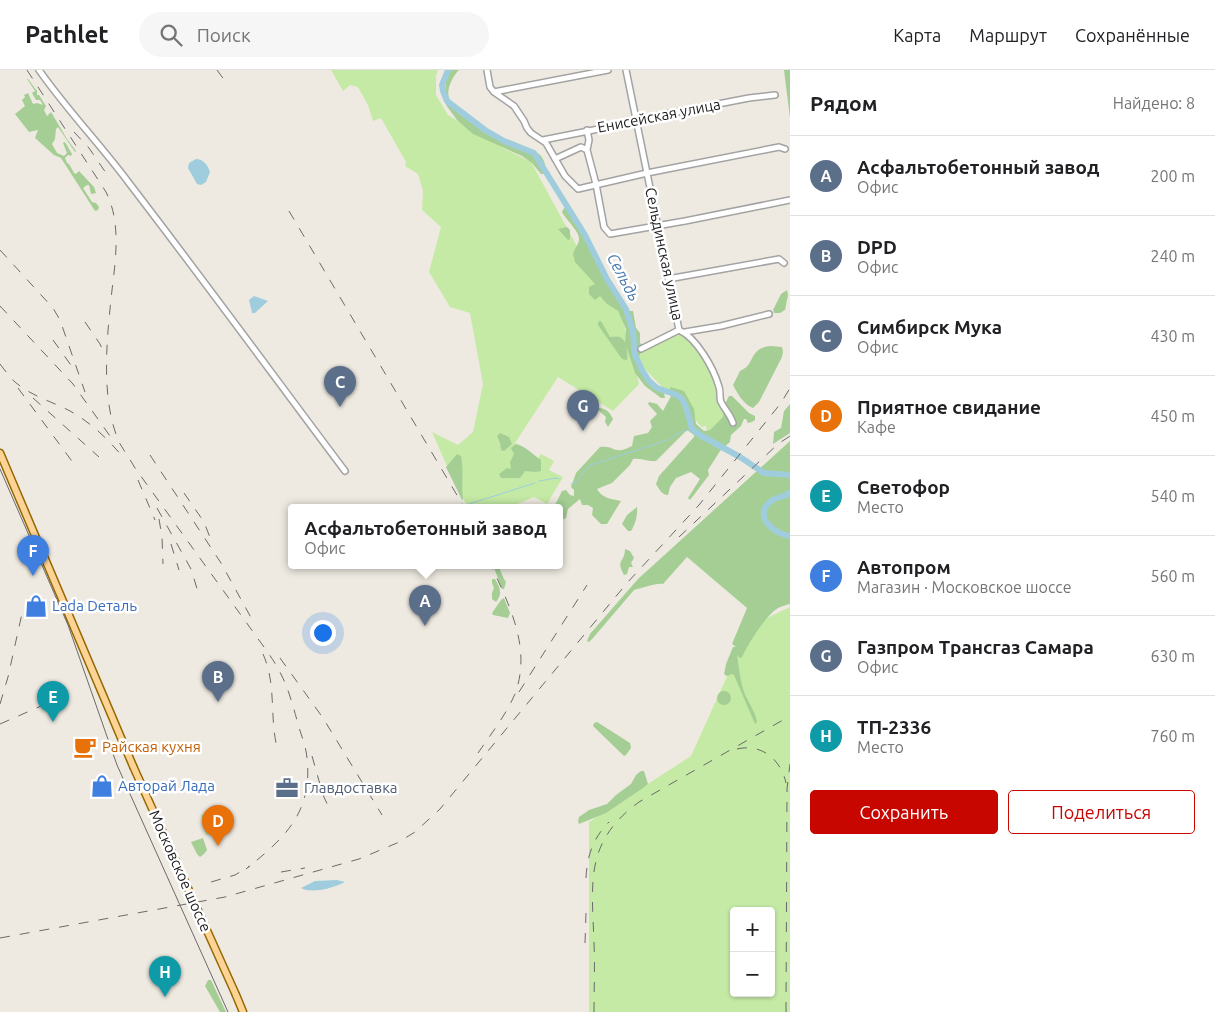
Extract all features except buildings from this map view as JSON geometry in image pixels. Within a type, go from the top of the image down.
[{"type":"main road","name":"Московское шоссе","points":[[0,453],[133,766],[243,1012]]},
{"type":"street","points":[[39,70],[186,256],[345,471]]},
{"type":"street","points":[[487,70],[490,87],[514,106],[531,133],[544,140],[565,176],[578,189],[647,173],[779,147],[785,149]]},
{"type":"street","points":[[494,92],[608,70]]},
{"type":"street","name":"Сельдинская улица","points":[[626,70],[668,280],[682,331],[697,346],[714,370],[722,403],[733,423]]},
{"type":"street","name":"Енисейская улица","points":[[544,140],[587,130],[636,122],[674,112],[775,95]]},
{"type":"street","points":[[587,130],[589,140],[587,150],[604,227],[612,234],[790,200]]},
{"type":"street","points":[[555,158],[580,147],[587,150]]},
{"type":"street","points":[[668,280],[779,259],[784,263]]},
{"type":"street","points":[[641,349],[682,331],[721,326],[769,314]]},
{"type":"green space","points":[[331,70],[438,70],[436,76],[436,95],[448,115],[494,143],[531,162],[597,283],[622,317],[639,384],[613,411],[558,377],[515,443],[538,458],[541,454],[554,461],[549,470],[563,477],[547,504],[534,497],[517,504],[466,504],[454,482],[432,432],[458,445],[473,432],[483,384],[470,313],[450,307],[429,272],[441,227],[422,210],[423,191],[418,174],[405,166],[406,162],[381,118],[373,121],[368,105],[358,87],[350,85],[343,91]]},
{"type":"green space","points":[[445,70],[459,70],[452,79],[448,94],[449,98],[460,110],[514,147],[539,154],[547,171],[541,174],[532,163],[522,156],[473,134],[457,120],[446,105]]},
{"type":"green space","points":[[784,70],[790,70],[790,118]]},
{"type":"green space","points":[[27,79],[46,106],[44,110],[47,116],[51,112],[76,151],[75,152],[58,127],[52,144],[57,153],[64,156],[67,153],[63,143],[65,142],[72,154],[65,158],[67,163],[74,173],[76,174],[79,171],[94,187],[96,193],[91,194],[89,185],[83,188],[92,202],[96,203],[99,207],[98,210],[95,211],[61,158],[54,155],[35,138],[38,130],[29,132],[15,114],[25,106],[22,100],[25,97],[24,95],[28,93],[33,104],[43,105],[40,100],[36,100],[32,93],[35,91]]},
{"type":"green space","points":[[564,208],[569,209],[626,309],[633,311],[636,328],[640,333],[640,343],[644,346],[639,357],[639,363],[643,373],[655,386],[664,392],[665,398],[661,398],[645,386],[635,373],[625,342],[626,329],[618,311],[607,304],[600,296],[595,300],[589,294],[589,287],[595,284],[575,262],[573,254],[579,236],[562,212]]},
{"type":"green space","points":[[567,227],[570,230],[570,239],[568,240],[558,229]]},
{"type":"green space","points":[[787,290],[785,310],[780,313],[774,313],[773,310],[781,294]]},
{"type":"green space","points":[[601,321],[610,337],[618,337],[624,340],[627,360],[622,359],[598,325],[598,322]]},
{"type":"green space","points":[[678,332],[684,333],[707,363],[728,415],[707,431],[706,426],[702,427],[697,422],[684,395],[665,390],[644,368],[638,356],[641,351]]},
{"type":"green space","points":[[764,347],[782,347],[782,357],[759,402],[753,408],[744,401],[733,385],[740,371],[748,365],[755,353]]},
{"type":"green space","points":[[670,387],[684,391],[694,409],[696,424],[704,431],[710,430],[723,417],[725,404],[729,396],[732,396],[749,413],[755,416],[755,420],[748,423],[744,419],[741,426],[731,435],[730,442],[720,451],[708,470],[709,475],[690,500],[688,498],[700,479],[691,472],[676,478],[670,487],[668,495],[662,493],[656,484],[659,476],[694,437],[687,430],[656,461],[633,459],[630,465],[612,483],[597,489],[610,499],[621,501],[607,524],[601,524],[592,515],[593,508],[588,505],[582,505],[580,499],[568,509],[566,518],[563,519],[563,504],[556,504],[562,491],[566,490],[570,495],[574,496],[574,490],[571,487],[576,473],[600,447],[621,450],[632,446],[634,436],[648,433],[652,427],[650,421],[657,414],[648,404],[649,402],[657,404],[663,411],[671,396]]},
{"type":"green space","points":[[790,404],[790,433],[773,444],[774,432],[781,428],[784,411]]},
{"type":"green space","points":[[599,408],[608,411],[613,419],[608,427],[605,422],[606,417],[598,410]]},
{"type":"green space","points":[[500,433],[509,437],[512,444],[504,451],[501,450],[497,436]]},
{"type":"green space","points":[[790,441],[790,604],[779,607],[773,612],[758,630],[742,657],[740,658],[737,655],[743,687],[756,718],[757,722],[755,724],[734,675],[727,676],[724,674],[733,647],[736,647],[732,644],[747,608],[687,557],[663,584],[634,590],[593,638],[589,642],[587,641],[590,634],[638,579]]},
{"type":"green space","points":[[516,444],[527,449],[541,460],[541,471],[525,471],[520,478],[501,478],[499,474],[507,468],[511,469],[510,462],[514,454],[511,448]]},
{"type":"green space","points":[[457,454],[461,456],[462,462],[462,500],[446,467]]},
{"type":"green space","points":[[637,507],[635,523],[631,531],[628,531],[622,524],[627,515]]},
{"type":"green space","points":[[625,549],[630,551],[634,558],[631,563],[633,567],[629,567],[627,574],[624,575],[620,563],[624,557]]},
{"type":"green space","points":[[494,569],[500,569],[506,582],[504,589],[502,589]]},
{"type":"green space","points":[[492,579],[495,579],[500,590],[500,596],[496,602],[492,599],[494,588]]},
{"type":"green space","points":[[504,598],[510,613],[508,618],[493,615],[492,613]]},
{"type":"green space","points":[[790,607],[790,1012],[589,1012],[589,822],[691,756],[739,650],[755,624]]},
{"type":"green space","points":[[721,691],[727,691],[731,698],[727,705],[721,705],[717,701],[717,695]]},
{"type":"green space","points":[[597,722],[630,743],[631,748],[626,755],[624,756],[593,726]]},
{"type":"green space","points":[[644,771],[648,784],[606,813],[579,824],[579,817],[589,810],[607,804],[631,784],[636,775]]},
{"type":"green space","points":[[211,813],[213,822],[203,824],[201,815]]},
{"type":"green space","points":[[213,823],[216,833],[206,835],[204,826]]},
{"type":"green space","points":[[203,838],[207,850],[200,857],[191,842]]},
{"type":"green space","points":[[208,980],[211,980],[226,1012],[220,1012],[205,986]]},
{"type":"water","points":[[196,159],[205,163],[210,172],[206,182],[201,185],[197,184],[188,168],[189,163]]},
{"type":"water","points":[[254,296],[268,301],[255,313],[252,313],[249,300]]},
{"type":"water","points":[[337,880],[345,882],[323,889],[306,890],[301,888],[315,881]]},
{"type":"waterway","name":"Сельдь","points":[[448,70],[442,85],[447,101],[485,130],[504,141],[534,153],[585,235],[607,279],[626,309],[633,332],[635,355],[649,381],[657,388],[677,395],[682,399],[692,429],[700,435],[740,457],[764,473],[790,475]]},
{"type":"waterway","points":[[571,484],[577,482],[588,466],[668,440],[681,432],[692,429]]},
{"type":"waterway","points":[[539,481],[559,479]]},
{"type":"waterway","points":[[469,504],[535,483]]},
{"type":"waterway","name":"Сельдь","points":[[790,493],[771,501],[764,513],[764,518],[772,528],[784,535],[790,536]]},
{"type":"tram line","points":[[0,469],[68,625],[117,765],[228,1012]]},
{"type":"railway","points":[[27,70],[106,192],[114,215],[116,252],[106,367],[109,406],[119,442],[135,468],[280,671],[305,745],[308,777],[301,809],[284,834],[246,869]]},
{"type":"railway","points":[[217,70],[228,85]]},
{"type":"railway","points":[[74,132],[89,148],[106,173]]},
{"type":"railway","points":[[289,211],[462,504]]},
{"type":"railway","points":[[0,250],[53,308],[60,320],[85,392]]},
{"type":"railway","points":[[0,306],[73,384],[110,436]]},
{"type":"railway","points":[[85,322],[100,344],[105,356]]},
{"type":"railway","points":[[53,340],[73,368]]},
{"type":"railway","points":[[0,364],[21,387],[70,411],[91,425],[122,456]]},
{"type":"railway","points":[[18,388],[77,468]]},
{"type":"railway","points":[[0,938],[225,897],[359,859],[397,843],[415,832],[440,809],[627,583],[699,505],[781,403],[790,388]]},
{"type":"railway","points":[[33,398],[99,457]]},
{"type":"railway","points":[[679,537],[778,444],[790,436]]},
{"type":"railway","points":[[150,455],[221,563],[254,623]]},
{"type":"railway","points":[[138,480],[155,520]]},
{"type":"railway","points":[[184,493],[204,522],[211,540]]},
{"type":"railway","points":[[157,508],[191,569],[199,595]]},
{"type":"railway","points":[[159,519],[163,564]]},
{"type":"railway","points":[[171,544],[179,570]]},
{"type":"railway","points":[[478,753],[503,717],[515,694],[520,677],[520,644],[516,627],[493,569]]},
{"type":"railway","points":[[519,692],[587,585]]},
{"type":"railway","points":[[0,704],[23,609]]},
{"type":"railway","points":[[263,654],[270,676],[276,743]]},
{"type":"railway","points":[[280,658],[323,718],[382,815]]},
{"type":"railway","points":[[0,724],[48,703]]},
{"type":"railway","points":[[594,1012],[593,883],[595,865],[600,848],[608,832],[621,817],[639,802],[790,716]]},
{"type":"railway","points":[[737,749],[754,749],[769,755],[780,767],[786,783]]},
{"type":"railway","points":[[312,756],[323,795],[330,810]]},
{"type":"railway","points":[[786,1012],[787,789],[790,764]]},
{"type":"railway","points":[[586,878],[592,848],[599,834],[609,822]]},
{"type":"railway","points":[[211,882],[235,875],[250,866]]},
{"type":"railway","points":[[281,872],[305,868]]},
{"type":"railway","points":[[585,943],[586,913]]},
{"type":"place","name":"Симбирск Мука","points":[[340,407]]},
{"type":"place","name":"Газпром Трансгаз Самара","points":[[583,431]]},
{"type":"place","name":"Автопром","points":[[33,576]]},
{"type":"place","name":"Lada Dеталь","points":[[36,606]]},
{"type":"place","name":"Асфальтобетонный завод","points":[[425,626]]},
{"type":"place","name":"DPD","points":[[218,702]]},
{"type":"place","name":"Светофор","points":[[53,722]]},
{"type":"place","name":"Райская кухня","points":[[85,747]]},
{"type":"place","name":"Авторай Лада","points":[[102,786]]},
{"type":"place","name":"Главдоставка","points":[[287,788]]},
{"type":"place","name":"Приятное свидание","points":[[218,846]]},
{"type":"place","name":"ТП-2336","points":[[165,997]]}]
